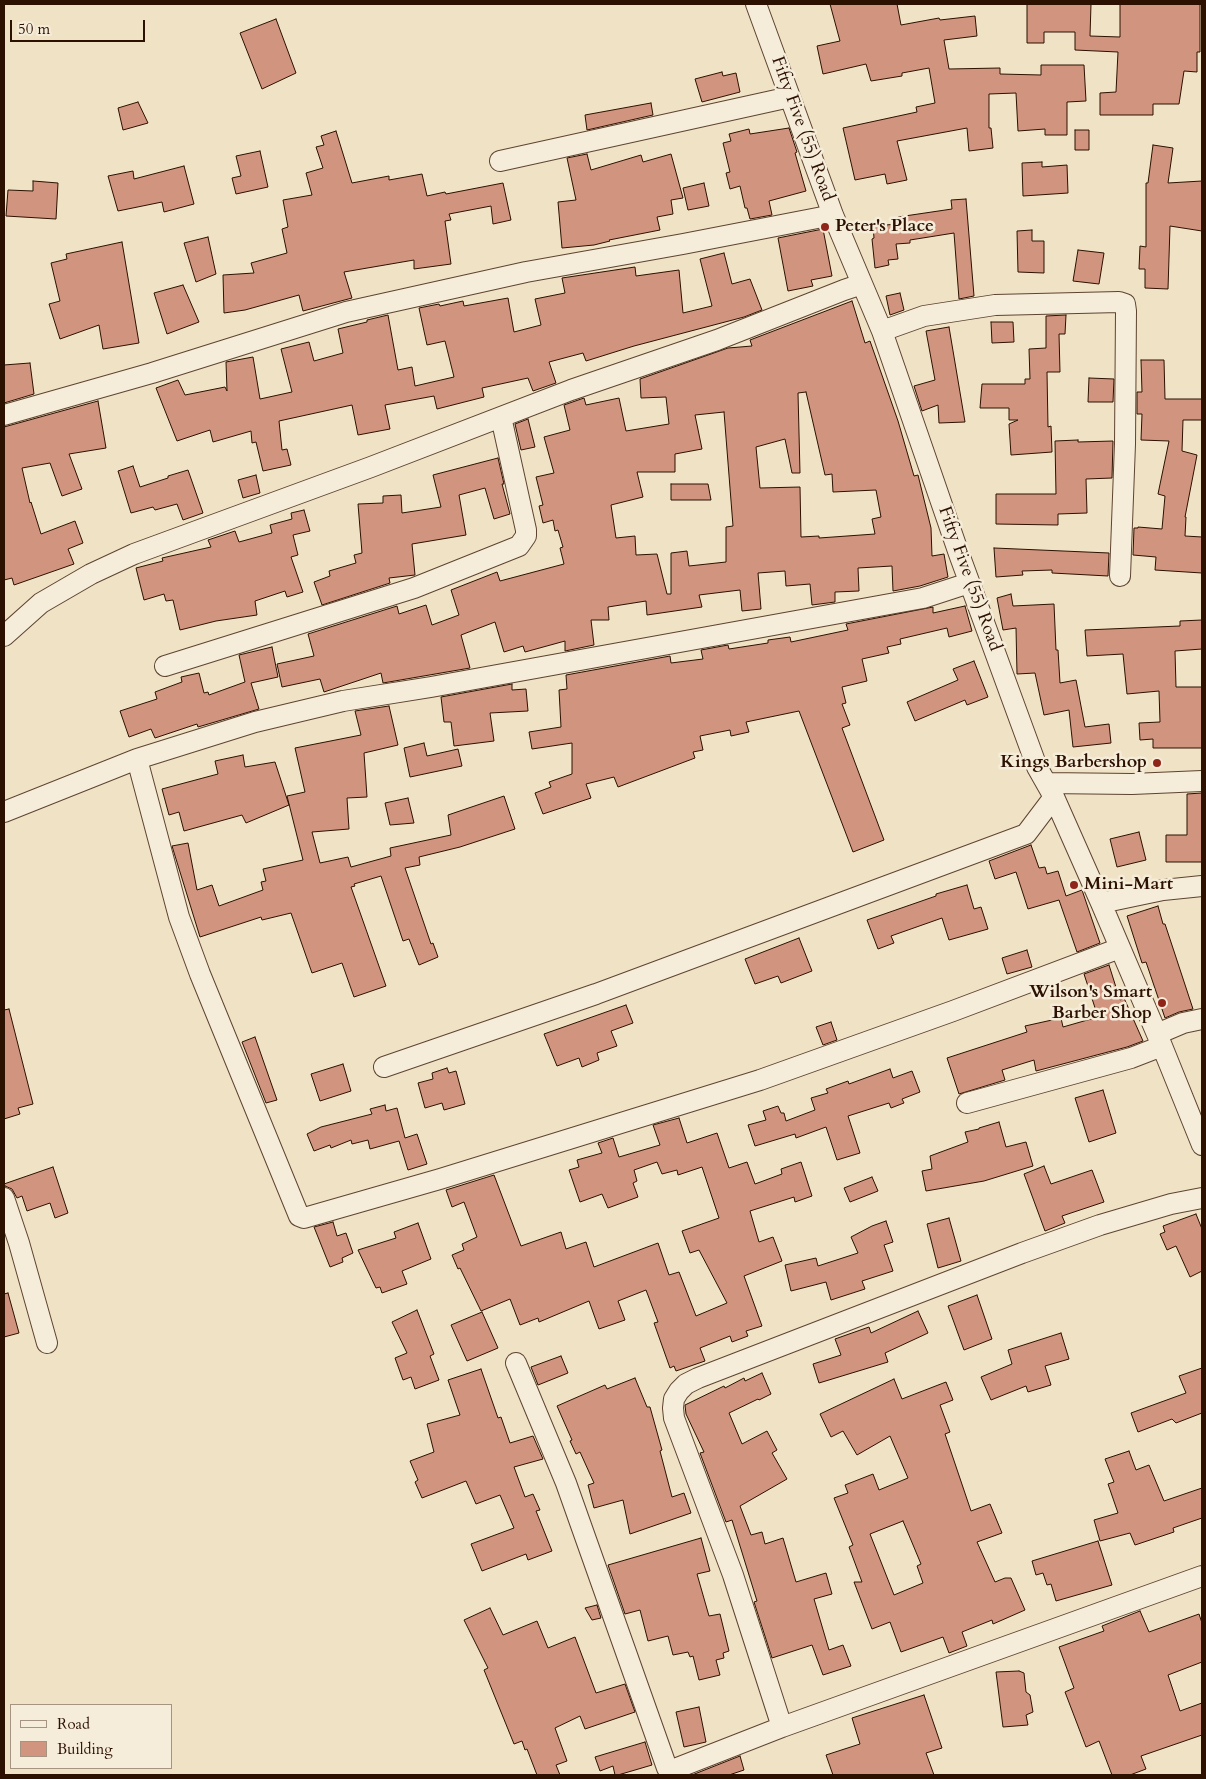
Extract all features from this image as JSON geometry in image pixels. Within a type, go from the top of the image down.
[{"type":"street","name":"Fifty Five (55) Road","points":[[756,4],[833,215],[882,331],[969,583],[1037,767],[1050,790],[1101,903],[1160,1040],[1202,1145]]},
{"type":"street","points":[[500,161],[790,97]]},
{"type":"street","points":[[4,415],[152,373],[346,312],[526,272],[833,215]]},
{"type":"street","points":[[4,636],[41,603],[91,574],[134,554],[371,467],[571,390],[717,340],[862,284]]},
{"type":"street","points":[[882,331],[924,316],[995,305],[1119,302],[1124,304],[1126,311],[1125,444],[1120,576]]},
{"type":"street","points":[[165,666],[414,588],[518,546],[526,536],[526,530],[500,417]]},
{"type":"street","points":[[4,812],[137,759],[255,722],[343,701],[431,687],[923,598],[969,583]]},
{"type":"street","points":[[137,759],[179,917],[295,1207],[302,1218],[449,1176],[760,1080],[953,1011],[1120,948]]},
{"type":"street","points":[[384,1067],[596,994],[1026,834],[1050,790],[1202,781]]},
{"type":"street","points":[[1101,903],[1163,890],[1202,886]]},
{"type":"street","points":[[967,1103],[1114,1063],[1160,1040],[1183,1023],[1202,1019]]},
{"type":"street","points":[[4,1198],[19,1243],[47,1343]]},
{"type":"street","points":[[782,1726],[733,1575],[674,1418],[672,1408],[674,1399],[679,1391],[686,1384],[698,1378],[997,1262],[1100,1225],[1171,1204],[1202,1198]]},
{"type":"street","points":[[516,1363],[566,1483],[667,1768],[672,1770],[782,1726],[1202,1576]]},
{"type":"building","points":[[830,4],[897,4],[901,25],[939,18],[940,20],[975,16],[977,36],[944,40],[949,69],[1000,68],[1000,74],[1041,75],[1041,65],[1084,65],[1086,101],[1067,102],[1067,135],[1045,135],[1045,129],[1018,131],[1016,93],[989,94],[989,128],[991,128],[993,148],[969,151],[967,128],[897,141],[907,180],[887,184],[885,174],[855,180],[843,128],[917,112],[916,107],[935,103],[929,68],[902,73],[902,76],[871,81],[866,64],[823,74],[817,46],[840,41]]},
{"type":"building","points":[[1027,4],[1091,4],[1090,36],[1120,37],[1120,4],[1200,4],[1200,52],[1197,52],[1197,72],[1184,71],[1179,104],[1153,104],[1153,115],[1100,115],[1100,93],[1116,92],[1118,52],[1075,50],[1075,32],[1044,32],[1044,43],[1027,43]]},
{"type":"building","points":[[276,19],[296,73],[262,89],[240,33]]},
{"type":"building","points":[[722,72],[723,76],[736,73],[740,92],[702,102],[695,79]]},
{"type":"building","points":[[138,102],[148,123],[123,130],[118,108]]},
{"type":"building","points":[[651,103],[653,115],[587,130],[585,115]]},
{"type":"building","points":[[789,128],[806,191],[769,201],[772,215],[750,219],[747,208],[745,208],[740,186],[730,189],[726,173],[730,172],[723,143],[731,141],[729,134],[749,129],[750,134]]},
{"type":"building","points":[[1075,130],[1089,130],[1089,150],[1075,150]]},
{"type":"building","points":[[336,131],[352,183],[389,176],[389,180],[422,174],[427,196],[503,183],[511,220],[493,224],[491,206],[449,214],[451,220],[445,221],[451,264],[414,269],[414,260],[344,272],[352,298],[303,311],[299,295],[245,310],[224,313],[223,275],[254,273],[251,263],[287,253],[282,229],[288,227],[283,200],[312,195],[306,173],[323,168],[316,147],[324,145],[321,136]]},
{"type":"building","points":[[1153,145],[1173,148],[1168,183],[1202,181],[1202,231],[1170,226],[1168,289],[1145,288],[1145,269],[1139,269],[1140,246],[1146,247],[1146,183],[1148,183]]},
{"type":"building","points":[[260,151],[268,187],[236,194],[232,178],[241,176],[236,156]]},
{"type":"building","points":[[587,154],[591,170],[641,155],[643,162],[671,154],[683,198],[671,200],[673,214],[657,217],[660,230],[609,240],[594,245],[562,248],[558,202],[576,200],[567,158]]},
{"type":"building","points":[[1042,162],[1042,167],[1067,165],[1068,193],[1023,196],[1022,163]]},
{"type":"building","points":[[184,166],[194,204],[164,212],[162,202],[118,211],[108,176],[133,171],[134,179]]},
{"type":"building","points":[[33,181],[58,183],[56,219],[6,216],[8,190],[33,191]]},
{"type":"building","points":[[704,183],[709,206],[688,210],[683,188]]},
{"type":"building","points":[[966,199],[974,296],[959,299],[954,233],[910,240],[910,243],[896,244],[898,259],[888,260],[889,265],[875,268],[872,239],[874,238],[873,226],[898,224],[898,217],[952,209],[951,200]]},
{"type":"building","points":[[823,229],[832,276],[811,280],[813,286],[788,291],[778,238]]},
{"type":"building","points":[[1032,230],[1032,241],[1044,241],[1044,273],[1018,272],[1017,231]]},
{"type":"building","points":[[208,237],[216,274],[196,282],[184,243]]},
{"type":"building","points":[[122,242],[139,343],[103,349],[99,325],[60,339],[49,304],[60,301],[51,263],[67,259],[66,254]]},
{"type":"building","points":[[1078,250],[1104,253],[1099,284],[1073,281]]},
{"type":"building","points":[[724,253],[732,284],[750,279],[762,310],[744,317],[634,346],[586,361],[583,353],[549,362],[556,383],[533,391],[528,378],[482,388],[484,397],[437,409],[434,396],[385,405],[390,429],[358,435],[352,405],[279,421],[282,450],[287,449],[291,465],[263,471],[256,442],[252,443],[251,431],[213,442],[210,430],[177,441],[156,388],[178,380],[185,395],[225,387],[227,391],[226,362],[253,357],[260,399],[292,392],[281,349],[309,342],[314,361],[343,353],[338,329],[388,315],[398,370],[412,367],[415,386],[454,377],[445,341],[427,345],[419,308],[463,301],[464,306],[508,298],[514,332],[541,325],[535,299],[565,293],[562,278],[635,267],[636,276],[679,270],[683,313],[712,306],[700,259]]},
{"type":"building","points":[[183,285],[199,322],[167,334],[154,293]]},
{"type":"building","points":[[900,293],[904,310],[890,315],[886,296]]},
{"type":"building","points":[[852,301],[865,343],[870,341],[898,421],[914,476],[918,475],[931,528],[932,556],[944,554],[948,577],[920,586],[893,591],[892,566],[858,568],[859,591],[835,592],[835,602],[812,605],[810,584],[786,586],[785,571],[758,573],[761,609],[742,611],[740,590],[699,595],[702,607],[647,615],[646,601],[608,607],[609,620],[591,620],[594,645],[565,651],[565,641],[525,652],[523,646],[504,652],[495,622],[461,635],[470,668],[383,683],[381,673],[324,692],[320,679],[282,687],[277,664],[314,656],[308,634],[397,606],[399,614],[426,605],[432,625],[459,615],[451,590],[497,572],[500,581],[564,564],[560,548],[563,547],[558,530],[555,531],[553,520],[543,523],[539,506],[543,505],[536,477],[554,473],[544,437],[570,430],[564,405],[584,398],[586,405],[619,398],[626,431],[669,424],[666,397],[641,398],[640,379],[728,348],[752,346],[750,340]],"holes":[[[806,392],[825,475],[832,474],[833,492],[876,490],[881,517],[872,519],[875,534],[819,538],[819,536],[801,537],[800,487],[760,488],[756,447],[785,439],[792,473],[800,473],[798,393]],[[724,412],[733,526],[726,527],[726,562],[689,566],[687,551],[671,553],[671,594],[667,594],[657,554],[636,555],[635,536],[616,538],[611,505],[643,497],[637,472],[675,472],[675,454],[702,449],[695,415]]]},
{"type":"building","points":[[1066,315],[1065,334],[1059,334],[1060,372],[1047,372],[1048,427],[1051,426],[1052,452],[1011,455],[1009,424],[1018,420],[1009,420],[1009,408],[980,408],[982,384],[1025,384],[1025,379],[1030,379],[1029,349],[1046,348],[1046,316]]},
{"type":"building","points":[[991,322],[1013,322],[1014,342],[992,343]]},
{"type":"building","points":[[949,327],[965,422],[939,423],[938,405],[922,411],[914,386],[935,380],[926,331]]},
{"type":"building","points":[[1141,360],[1164,360],[1165,399],[1202,399],[1202,420],[1183,420],[1182,451],[1197,455],[1185,517],[1185,536],[1202,537],[1202,573],[1155,570],[1156,557],[1133,555],[1134,528],[1162,529],[1165,496],[1158,494],[1169,441],[1141,440],[1142,414],[1137,414],[1137,392],[1142,392]]},
{"type":"building","points":[[30,363],[34,394],[4,403],[4,365]]},
{"type":"building","points":[[1089,378],[1114,379],[1113,402],[1088,402]]},
{"type":"building","points":[[98,401],[106,448],[69,454],[82,489],[62,496],[50,463],[22,468],[30,503],[41,534],[75,521],[83,543],[68,549],[74,564],[14,585],[12,578],[4,580],[4,427]]},
{"type":"building","points":[[528,419],[535,447],[521,450],[515,424]]},
{"type":"building","points":[[1078,440],[1078,442],[1113,441],[1112,478],[1086,479],[1087,513],[1058,514],[1058,525],[996,524],[996,494],[1056,494],[1055,441]]},
{"type":"building","points":[[498,458],[504,484],[502,484],[510,514],[494,519],[485,488],[459,495],[466,535],[412,544],[415,575],[389,578],[390,583],[322,605],[314,582],[330,576],[329,571],[356,563],[354,555],[362,553],[358,504],[383,503],[383,496],[401,495],[402,513],[441,507],[433,475]]},
{"type":"building","points":[[133,466],[140,487],[188,470],[203,513],[183,520],[177,504],[155,510],[153,507],[131,513],[118,471]]},
{"type":"building","points":[[256,475],[260,493],[243,498],[238,480]]},
{"type":"building","points":[[671,484],[708,484],[711,500],[671,500]]},
{"type":"building","points":[[304,510],[310,531],[293,535],[298,555],[291,557],[303,592],[287,597],[285,591],[255,601],[257,615],[216,621],[180,630],[173,600],[166,601],[164,594],[144,600],[136,568],[163,561],[162,558],[211,547],[208,540],[235,531],[239,542],[272,533],[270,525],[292,519],[291,513]]},
{"type":"building","points":[[994,548],[1109,553],[1108,576],[1052,573],[1052,570],[1022,571],[1023,575],[996,577]]},
{"type":"building","points":[[1011,594],[1013,606],[1054,604],[1060,683],[1076,680],[1085,727],[1109,724],[1111,743],[1073,747],[1069,710],[1044,715],[1035,673],[1017,674],[1016,628],[1003,630],[997,598]]},
{"type":"building","points":[[965,606],[972,631],[949,637],[947,628],[900,639],[901,644],[887,647],[889,653],[862,659],[867,681],[842,687],[846,703],[842,704],[850,725],[842,728],[884,840],[853,852],[799,711],[746,722],[749,732],[731,736],[730,730],[700,736],[703,750],[693,752],[695,758],[618,787],[614,777],[586,784],[591,798],[543,814],[535,793],[551,787],[549,782],[572,774],[572,743],[532,749],[529,732],[561,727],[559,690],[567,689],[566,675],[670,656],[671,663],[703,659],[701,650],[728,645],[729,649],[768,643],[768,640],[790,637],[791,642],[848,630],[846,624],[933,607],[933,613]]},
{"type":"building","points":[[1202,620],[1202,649],[1175,651],[1176,687],[1202,687],[1202,748],[1153,748],[1153,739],[1140,740],[1139,723],[1160,722],[1159,691],[1127,694],[1123,654],[1087,656],[1085,630],[1180,626],[1180,621]]},
{"type":"building","points":[[272,647],[278,677],[251,683],[259,709],[198,727],[197,724],[155,738],[151,729],[129,737],[120,711],[157,699],[155,692],[182,682],[181,677],[199,673],[204,693],[208,692],[209,695],[245,682],[239,655]]},
{"type":"building","points":[[974,661],[988,697],[967,705],[965,700],[915,721],[907,702],[958,680],[953,669]]},
{"type":"building","points":[[512,684],[512,690],[526,689],[528,711],[490,713],[494,741],[454,746],[451,722],[444,722],[441,697]]},
{"type":"building","points":[[389,706],[398,745],[364,753],[367,797],[347,798],[349,829],[312,832],[320,863],[348,857],[351,867],[391,856],[390,848],[451,835],[448,815],[504,796],[515,829],[460,847],[419,857],[420,865],[405,868],[431,944],[433,943],[438,957],[419,965],[409,939],[403,941],[381,876],[354,884],[355,886],[351,887],[386,986],[354,997],[342,963],[312,973],[291,913],[262,920],[261,917],[200,937],[172,846],[188,843],[197,890],[212,885],[219,906],[263,890],[261,882],[266,881],[263,869],[303,860],[287,796],[305,792],[295,748],[361,735],[355,711]]},
{"type":"building","points":[[424,743],[427,756],[458,749],[462,766],[410,777],[404,748]]},
{"type":"building","points":[[243,755],[245,767],[275,762],[289,805],[246,823],[242,815],[184,831],[179,812],[169,815],[162,789],[218,774],[215,761]]},
{"type":"building","points":[[1202,793],[1202,862],[1166,862],[1166,835],[1187,835],[1187,794]]},
{"type":"building","points":[[408,798],[414,823],[390,825],[385,803]]},
{"type":"building","points":[[1139,832],[1146,860],[1117,867],[1110,839]]},
{"type":"building","points":[[1031,845],[1039,868],[1045,867],[1047,874],[1058,871],[1066,896],[1082,890],[1100,943],[1077,952],[1059,900],[1028,909],[1016,872],[995,879],[989,861]]},
{"type":"building","points":[[967,885],[974,909],[981,907],[988,929],[949,940],[942,918],[891,936],[894,943],[878,949],[867,920],[936,896],[936,894]]},
{"type":"building","points":[[1158,906],[1193,1009],[1165,1018],[1146,962],[1142,963],[1127,916]]},
{"type":"building","points":[[799,938],[812,971],[781,983],[778,976],[755,984],[745,959]]},
{"type":"building","points":[[1027,950],[1032,967],[1007,974],[1002,958]]},
{"type":"building","points":[[1109,965],[1120,1000],[1124,998],[1143,1041],[1036,1071],[1034,1060],[1002,1070],[1005,1080],[959,1094],[947,1058],[1027,1032],[1025,1026],[1061,1018],[1063,1027],[1098,1017],[1084,974]]},
{"type":"building","points":[[626,1005],[633,1023],[611,1031],[617,1046],[597,1053],[599,1060],[582,1067],[579,1058],[557,1066],[544,1034]]},
{"type":"building","points":[[9,1009],[33,1104],[18,1108],[20,1114],[4,1119],[4,1010]]},
{"type":"building","points":[[831,1022],[837,1040],[823,1045],[816,1027]]},
{"type":"building","points":[[255,1037],[277,1100],[266,1103],[242,1042]]},
{"type":"building","points":[[343,1064],[351,1091],[320,1101],[311,1074]]},
{"type":"building","points":[[447,1068],[449,1073],[456,1071],[465,1104],[444,1110],[442,1103],[425,1108],[418,1083],[433,1079],[432,1073]]},
{"type":"building","points":[[890,1069],[893,1078],[912,1071],[920,1092],[902,1099],[904,1103],[891,1108],[889,1103],[848,1116],[860,1153],[837,1160],[826,1127],[796,1138],[795,1134],[755,1146],[748,1125],[766,1120],[763,1111],[778,1106],[781,1113],[784,1113],[786,1121],[815,1110],[811,1098],[828,1093],[826,1089],[848,1081],[849,1084]]},
{"type":"building","points":[[1103,1090],[1116,1133],[1089,1142],[1075,1098]]},
{"type":"building","points":[[385,1105],[386,1111],[397,1108],[405,1138],[417,1134],[427,1164],[408,1170],[399,1141],[370,1149],[368,1140],[352,1144],[351,1140],[331,1148],[330,1145],[314,1151],[307,1134],[321,1127],[372,1114],[370,1109]]},
{"type":"building","points":[[679,1118],[687,1143],[717,1133],[729,1168],[747,1162],[755,1184],[782,1174],[781,1169],[801,1162],[812,1196],[795,1202],[794,1197],[750,1211],[759,1242],[773,1237],[782,1261],[744,1276],[762,1326],[746,1331],[748,1336],[732,1342],[730,1336],[700,1348],[705,1361],[676,1371],[674,1366],[670,1368],[654,1323],[658,1322],[646,1290],[618,1301],[625,1320],[599,1329],[589,1301],[539,1322],[538,1318],[520,1325],[510,1299],[481,1311],[452,1255],[464,1250],[462,1244],[477,1237],[464,1202],[452,1207],[446,1190],[494,1175],[521,1246],[561,1232],[566,1249],[586,1242],[594,1267],[658,1243],[669,1275],[679,1272],[696,1316],[727,1303],[699,1250],[690,1253],[682,1231],[719,1218],[702,1167],[678,1175],[677,1170],[662,1174],[657,1162],[634,1170],[637,1181],[633,1183],[638,1197],[608,1208],[602,1194],[580,1202],[569,1170],[579,1167],[577,1160],[602,1153],[598,1143],[613,1138],[619,1157],[660,1145],[653,1125]]},
{"type":"building","points":[[999,1122],[1006,1147],[1026,1142],[1033,1166],[984,1181],[926,1191],[922,1171],[932,1169],[930,1156],[968,1142],[965,1132]]},
{"type":"building","points":[[1044,1166],[1051,1184],[1092,1170],[1104,1202],[1062,1216],[1065,1223],[1045,1231],[1024,1174]]},
{"type":"building","points":[[53,1167],[68,1213],[55,1218],[50,1203],[27,1211],[22,1196],[17,1198],[12,1189],[4,1184]]},
{"type":"building","points":[[872,1177],[878,1191],[850,1202],[844,1188]]},
{"type":"building","points":[[1196,1214],[1202,1229],[1202,1271],[1190,1277],[1176,1246],[1167,1250],[1160,1234],[1165,1232],[1163,1226]]},
{"type":"building","points":[[949,1218],[961,1261],[938,1268],[927,1224]]},
{"type":"building","points":[[886,1221],[893,1242],[884,1245],[893,1271],[862,1281],[865,1289],[831,1300],[826,1282],[791,1291],[785,1265],[816,1258],[818,1266],[858,1253],[851,1237]]},
{"type":"building","points":[[333,1222],[337,1236],[346,1233],[353,1253],[342,1258],[343,1262],[330,1267],[314,1227]]},
{"type":"building","points":[[418,1223],[431,1259],[402,1271],[407,1284],[382,1293],[380,1287],[376,1288],[358,1250],[396,1238],[394,1232]]},
{"type":"building","points":[[8,1293],[19,1333],[4,1337],[4,1294]]},
{"type":"building","points":[[977,1295],[992,1339],[964,1350],[948,1306]]},
{"type":"building","points":[[417,1310],[434,1354],[430,1356],[439,1380],[415,1389],[411,1377],[403,1380],[395,1358],[407,1353],[392,1322]]},
{"type":"building","points":[[918,1311],[928,1333],[885,1353],[888,1362],[819,1383],[813,1364],[841,1355],[835,1339],[869,1327],[871,1333]]},
{"type":"building","points":[[482,1312],[498,1348],[467,1361],[451,1325]]},
{"type":"building","points":[[1061,1333],[1069,1359],[1045,1366],[1051,1385],[1028,1392],[1026,1386],[991,1400],[981,1377],[1012,1364],[1008,1350]]},
{"type":"building","points":[[561,1356],[568,1373],[538,1385],[531,1367]]},
{"type":"building","points":[[1202,1368],[1202,1413],[1176,1423],[1172,1419],[1138,1432],[1131,1413],[1186,1393],[1179,1376]]},
{"type":"building","points":[[481,1369],[498,1418],[501,1417],[510,1443],[533,1436],[543,1459],[514,1467],[525,1497],[533,1494],[540,1510],[536,1511],[552,1551],[528,1560],[526,1554],[482,1571],[471,1544],[514,1528],[500,1495],[476,1504],[466,1481],[422,1498],[415,1482],[418,1480],[410,1461],[434,1452],[427,1424],[460,1415],[448,1380]]},
{"type":"building","points":[[762,1373],[771,1394],[729,1413],[742,1444],[767,1431],[777,1450],[772,1453],[787,1479],[740,1506],[751,1535],[762,1532],[765,1544],[783,1538],[796,1582],[826,1573],[832,1594],[814,1599],[829,1650],[843,1645],[851,1666],[823,1675],[812,1645],[772,1658],[754,1602],[757,1601],[732,1520],[726,1522],[700,1453],[704,1452],[686,1414],[685,1405],[724,1386],[725,1388],[744,1378],[745,1381]]},
{"type":"building","points":[[635,1378],[647,1407],[650,1407],[672,1497],[684,1493],[691,1513],[630,1534],[623,1500],[594,1508],[588,1485],[594,1483],[580,1452],[576,1454],[557,1406],[605,1385],[607,1389]]},
{"type":"building","points":[[894,1379],[902,1399],[946,1382],[953,1400],[940,1405],[950,1432],[945,1434],[971,1511],[990,1504],[1002,1533],[977,1542],[995,1582],[1011,1578],[1025,1610],[993,1624],[992,1620],[962,1632],[967,1646],[949,1653],[943,1637],[901,1652],[890,1622],[872,1629],[854,1582],[862,1582],[849,1547],[853,1545],[834,1498],[848,1493],[845,1485],[873,1474],[879,1490],[908,1478],[890,1436],[857,1455],[843,1431],[831,1437],[820,1414]],"holes":[[[903,1521],[921,1564],[917,1566],[923,1583],[894,1595],[870,1534]]]},
{"type":"building","points":[[1129,1451],[1136,1470],[1149,1465],[1164,1501],[1202,1488],[1202,1518],[1173,1528],[1174,1532],[1135,1545],[1130,1533],[1100,1541],[1094,1520],[1118,1513],[1108,1484],[1114,1482],[1105,1459]]},
{"type":"building","points":[[701,1538],[710,1571],[697,1574],[709,1616],[720,1614],[729,1651],[723,1653],[724,1658],[716,1660],[720,1675],[699,1680],[693,1656],[690,1657],[688,1652],[673,1655],[668,1636],[648,1641],[640,1610],[625,1614],[608,1565]]},
{"type":"building","points":[[1098,1541],[1112,1585],[1056,1601],[1051,1584],[1047,1585],[1043,1573],[1036,1575],[1032,1561]]},
{"type":"building","points":[[597,1605],[601,1618],[592,1620],[585,1608]]},
{"type":"building","points":[[490,1608],[503,1635],[537,1621],[548,1648],[575,1637],[596,1693],[625,1684],[635,1712],[585,1729],[580,1716],[555,1728],[567,1761],[556,1765],[560,1775],[537,1775],[522,1741],[514,1744],[484,1670],[488,1668],[464,1620]]},
{"type":"building","points":[[1140,1611],[1149,1632],[1199,1614],[1202,1623],[1202,1662],[1168,1675],[1180,1711],[1202,1703],[1202,1735],[1141,1756],[1146,1769],[1130,1775],[1112,1775],[1099,1741],[1086,1747],[1065,1692],[1074,1688],[1059,1647],[1104,1631],[1102,1626]]},
{"type":"building","points":[[1019,1671],[1024,1673],[1026,1692],[1030,1695],[1033,1712],[1026,1715],[1028,1725],[1003,1727],[996,1672]]},
{"type":"building","points":[[924,1695],[942,1748],[926,1753],[934,1775],[833,1775],[826,1755],[860,1744],[852,1718]]},
{"type":"building","points":[[699,1707],[706,1742],[684,1747],[676,1712]]},
{"type":"building","points":[[645,1742],[652,1765],[618,1775],[615,1775],[613,1766],[600,1771],[595,1757]]},
{"type":"building","points":[[740,1756],[744,1770],[729,1775],[692,1775]]},
{"type":"place","name":"Peter's Place","points":[[825,227]]},
{"type":"place","name":"Kings Barbershop","points":[[1157,763]]},
{"type":"place","name":"Mini-Mart","points":[[1074,885]]},
{"type":"place","name":"Wilson's Smart Barber Shop","points":[[1162,1003]]}]
